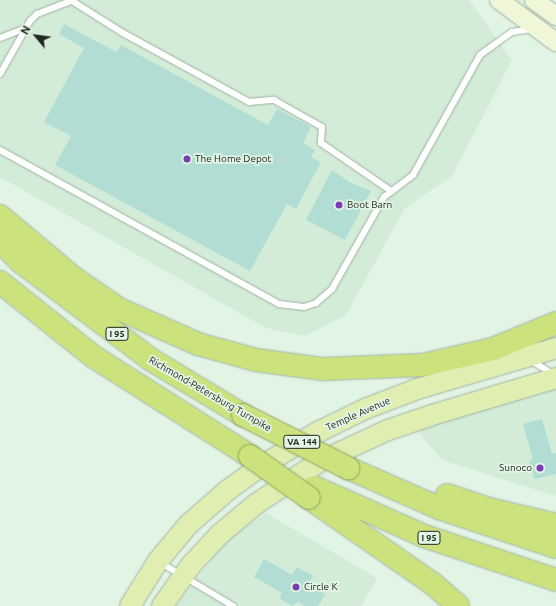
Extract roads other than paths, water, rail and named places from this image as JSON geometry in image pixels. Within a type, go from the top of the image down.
[{"type":"highway","points":[[0,216],[79,283],[145,322],[198,344],[228,353],[285,365],[324,369],[388,368],[423,365],[493,349],[556,323]]},
{"type":"highway","name":"Richmond-Petersburg Turnpike","points":[[0,241],[21,262],[150,359],[244,415],[292,441],[352,466],[439,508],[556,547]]},
{"type":"highway","name":"I 95","points":[[0,282],[94,357],[209,432],[311,492],[424,536],[553,579]]},
{"type":"highway","points":[[352,466],[462,501],[556,525]]},
{"type":"highway","points":[[311,492],[433,584],[458,606]]},
{"type":"main road","points":[[499,0],[537,30],[556,42]]},
{"type":"main road","points":[[534,0],[556,16]]},
{"type":"main road","name":"Temple Avenue","points":[[130,606],[158,561],[188,526],[228,490],[261,466],[318,432],[364,409],[417,389],[527,359],[556,348]]},
{"type":"main road","name":"VA 144","points":[[162,606],[182,576],[205,549],[235,521],[287,481],[319,462],[388,430],[556,377]]},
{"type":"lane","points":[[0,74],[23,29],[37,14],[73,0],[123,33],[249,102],[274,100],[322,127],[321,143],[391,191]]},
{"type":"lane","points":[[0,38],[23,29]]},
{"type":"lane","points":[[0,150],[279,304],[296,308],[316,303],[332,289],[384,197],[391,191],[404,184],[413,174],[484,50],[512,32],[537,30]]},
{"type":"lane","points":[[527,359],[556,377]]},
{"type":"lane","points":[[158,561],[234,606]]},
{"type":"place","name":"The Home Depot","points":[[187,159]]},
{"type":"place","name":"Boot Barn","points":[[339,205]]},
{"type":"place","name":"Sunoco","points":[[540,468]]},
{"type":"place","name":"Circle K","points":[[296,587]]}]
